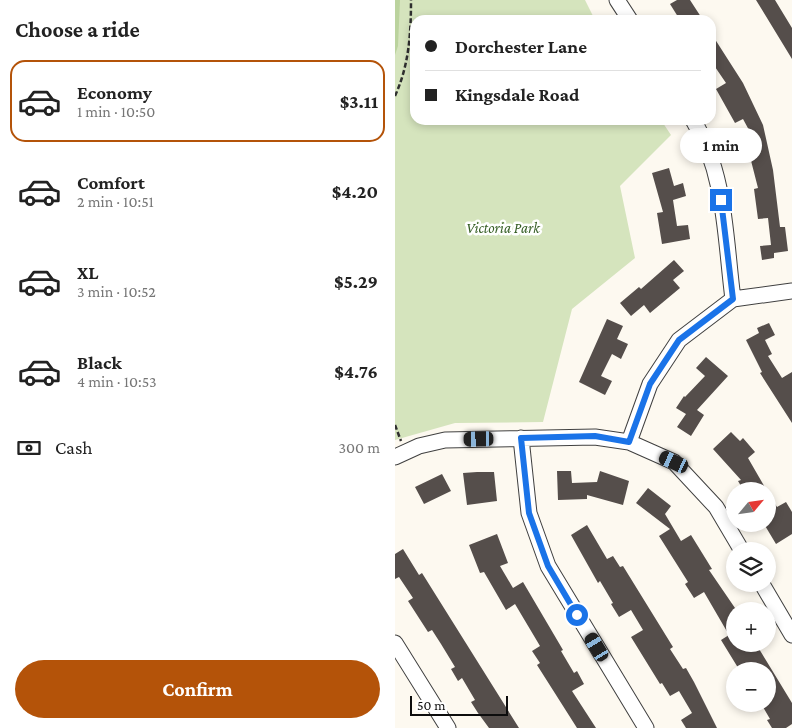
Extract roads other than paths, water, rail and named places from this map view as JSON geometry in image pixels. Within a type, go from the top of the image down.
[{"type":"street","points":[[617,0],[627,15]]},
{"type":"street","points":[[696,125],[709,150],[717,173],[733,299]]},
{"type":"street","points":[[629,442],[650,384],[679,340],[733,299],[792,291]]},
{"type":"street","points":[[395,457],[419,446],[445,440],[595,436],[629,442],[674,462],[716,507],[737,542]]},
{"type":"street","points":[[521,438],[529,513],[548,566],[646,728]]},
{"type":"street","points":[[767,592],[792,635]]},
{"type":"street","points":[[395,643],[447,728]]},
{"type":"park label","name":"Victoria Park","points":[[503,228]]}]
